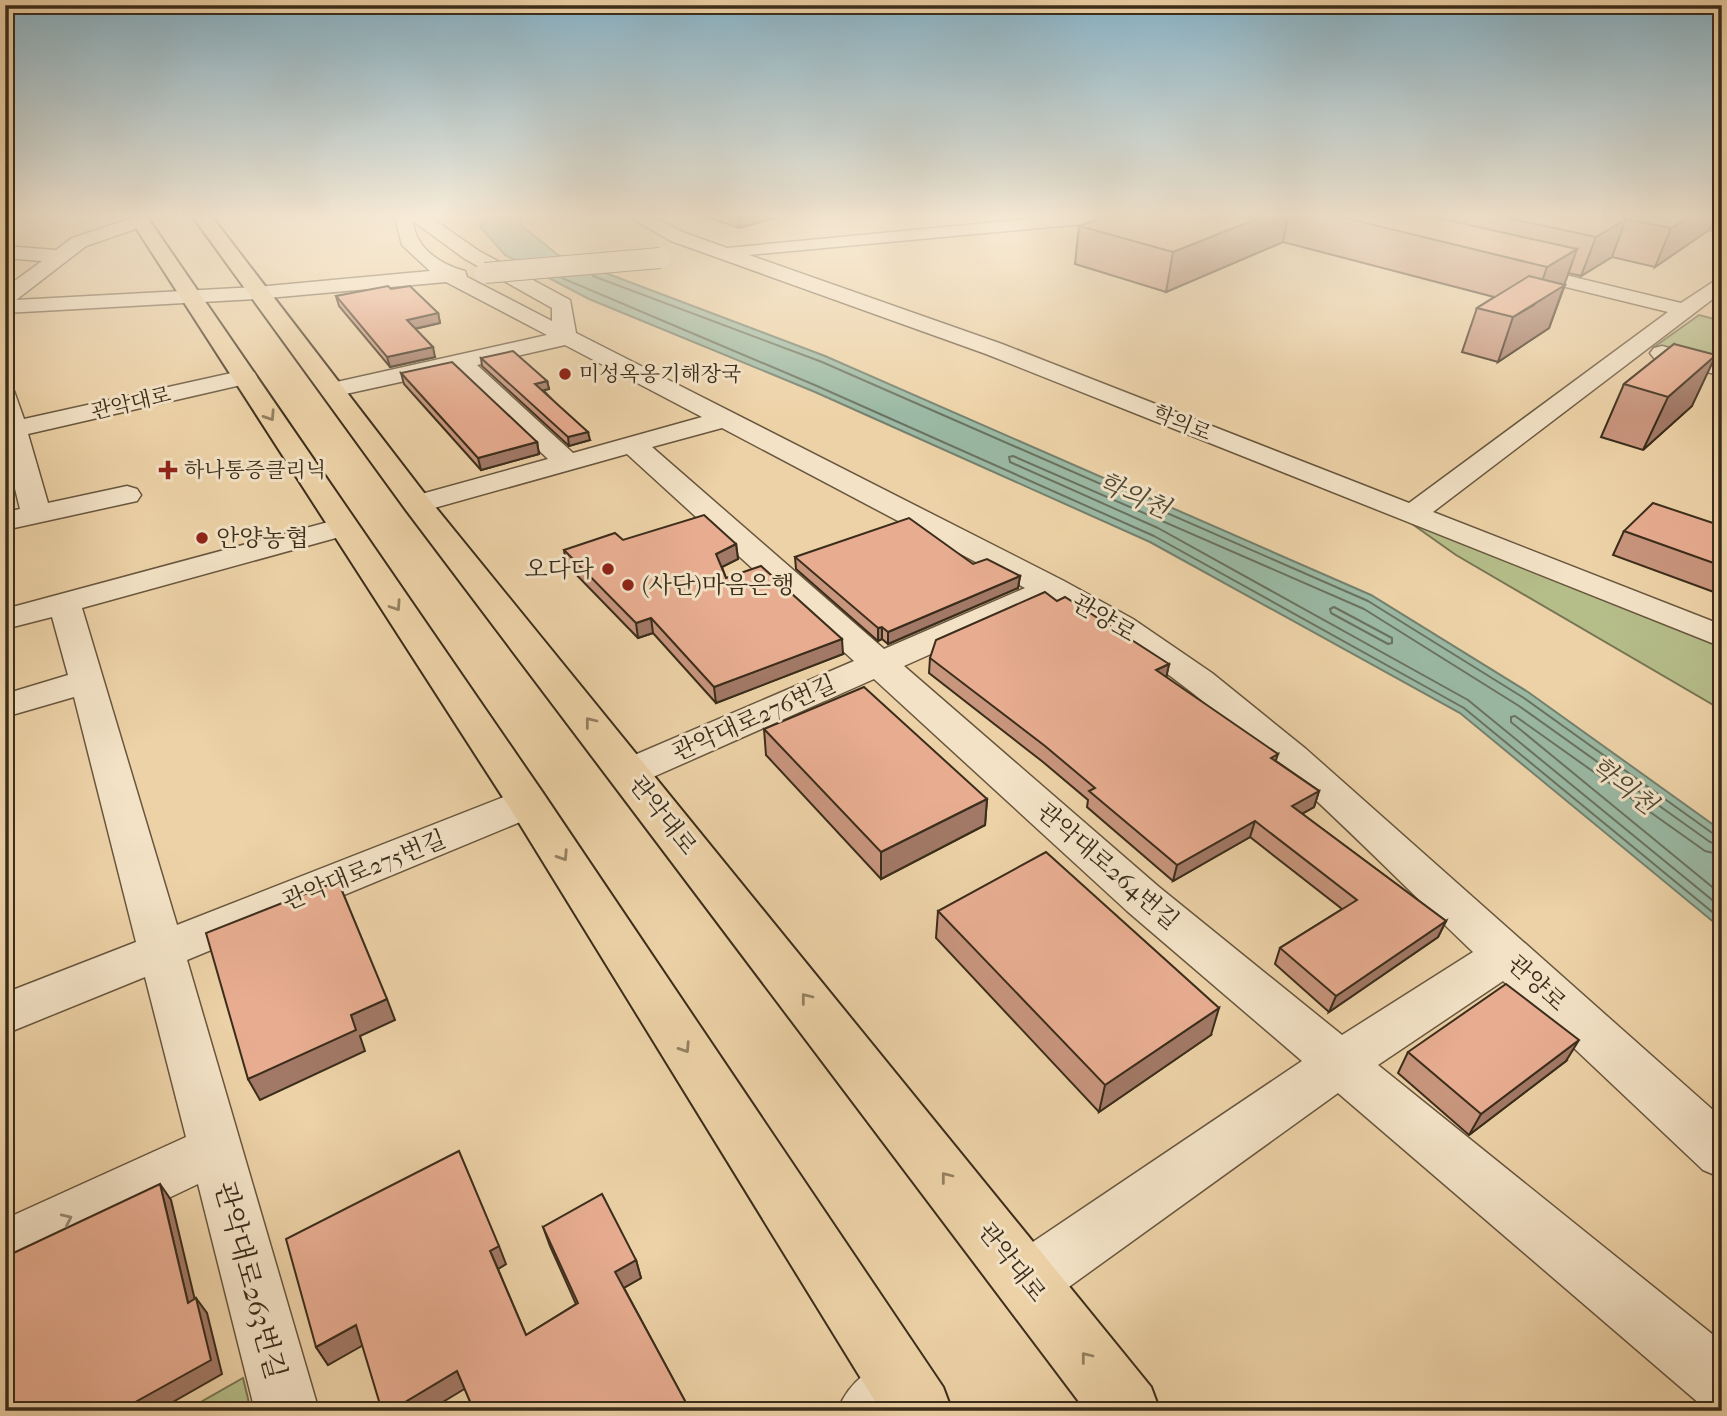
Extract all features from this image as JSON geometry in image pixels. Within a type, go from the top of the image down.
[{"type":"main road","points":[[182,283],[528,803],[897,1402]]},
{"type":"main road","name":"관악대로","points":[[250,283],[417,504],[630,772],[1127,1411]]},
{"type":"street","points":[[5,298],[25,283]]},
{"type":"street","points":[[5,307],[192,298],[370,283]]},
{"type":"street","name":"관양로","points":[[463,283],[721,420],[1053,588],[1121,626],[1199,681],[1293,758],[1722,1153]]},
{"type":"street","points":[[332,390],[565,338],[562,306],[522,283]]},
{"type":"street","name":"학의로","points":[[810,283],[994,348],[1722,637]]},
{"type":"street","points":[[1574,283],[1685,310]]},
{"type":"street","points":[[1412,514],[1721,283]]},
{"type":"street","points":[[1638,346],[1722,369]]},
{"type":"street","points":[[460,362],[568,463]]},
{"type":"street","name":"관악대로","points":[[16,429],[245,377]]},
{"type":"street","points":[[5,396],[16,429],[36,514]]},
{"type":"street","points":[[417,504],[721,420]]},
{"type":"street","points":[[633,445],[878,664]]},
{"type":"street","points":[[5,521],[127,495]]},
{"type":"street","points":[[5,619],[343,527]]},
{"type":"street","name":"관악대로276번길","points":[[630,772],[1053,588]]},
{"type":"street","points":[[64,603],[88,681],[161,953]]},
{"type":"street","name":"관악대로264번길","points":[[878,664],[1143,899],[1342,1062],[1722,1382]]},
{"type":"street","points":[[5,706],[88,681]]},
{"type":"street","name":"관악대로275번길","points":[[5,1014],[528,803]]},
{"type":"street","name":"관악대로263번길","points":[[161,953],[287,1411]]},
{"type":"street","points":[[1027,1281],[1342,1062],[1506,955]]},
{"type":"street","name":"관악대로263번길","points":[[5,1248],[216,1149]]},
{"type":"green space","points":[[1699,315],[1722,321],[1722,366],[1654,347]]},
{"type":"green space","points":[[1405,519],[1722,647],[1722,710],[1456,555]]},
{"type":"green space","points":[[243,1378],[251,1411],[185,1411]]},
{"type":"water","name":"학의천","points":[[559,283],[632,283],[825,356],[1371,595],[1528,692],[1722,831],[1722,929],[1460,713],[1150,542],[815,392],[589,299]]},
{"type":"building","points":[[1517,283],[1565,285],[1513,317],[1477,308]]},
{"type":"building","points":[[388,286],[391,289],[410,286],[438,313],[407,320],[433,347],[387,357],[336,296]]},
{"type":"building","points":[[1674,344],[1716,355],[1668,397],[1624,384]]},
{"type":"building","points":[[513,351],[547,381],[535,384],[588,432],[568,437],[481,358]]},
{"type":"building","points":[[452,362],[537,442],[478,458],[401,373]]},
{"type":"building","points":[[1653,503],[1722,526],[1722,566],[1624,531]]},
{"type":"building","points":[[704,515],[736,544],[716,554],[726,578],[761,566],[842,639],[714,687],[651,618],[636,623],[564,550],[615,533],[623,540]]},
{"type":"building","points":[[909,518],[973,564],[987,559],[1020,576],[888,632],[882,627],[878,628],[795,557]]},
{"type":"building","points":[[1045,592],[1057,601],[1065,597],[1169,664],[1156,670],[1278,754],[1271,758],[1319,791],[1292,806],[1446,921],[1336,996],[1280,948],[1357,900],[1255,821],[1177,865],[1089,791],[1095,788],[1045,746],[930,658],[936,640]]},
{"type":"building","points":[[864,687],[987,799],[881,852],[764,729]]},
{"type":"building","points":[[1046,852],[1219,1008],[1105,1085],[938,911]]},
{"type":"building","points":[[338,881],[387,999],[351,1015],[356,1030],[248,1079],[206,933]]},
{"type":"building","points":[[1506,984],[1579,1040],[1481,1114],[1408,1052]]},
{"type":"building","points":[[459,1151],[499,1246],[490,1251],[526,1335],[578,1303],[543,1227],[602,1194],[636,1260],[615,1272],[685,1401],[684,1411],[474,1411],[457,1371],[390,1411],[382,1411],[356,1325],[316,1347],[286,1239]]},
{"type":"building","points":[[160,1184],[188,1303],[196,1298],[211,1360],[119,1411],[5,1411],[5,1257]]},
{"type":"place","name":"미성옥옹기해장국","points":[[565,374]]},
{"type":"place","name":"하나통증클리닉","points":[[168,470]]},
{"type":"place","name":"안양농협","points":[[202,538]]},
{"type":"place","name":"오다다","points":[[608,569]]},
{"type":"place","name":"(사단)마음은행","points":[[628,585]]}]
